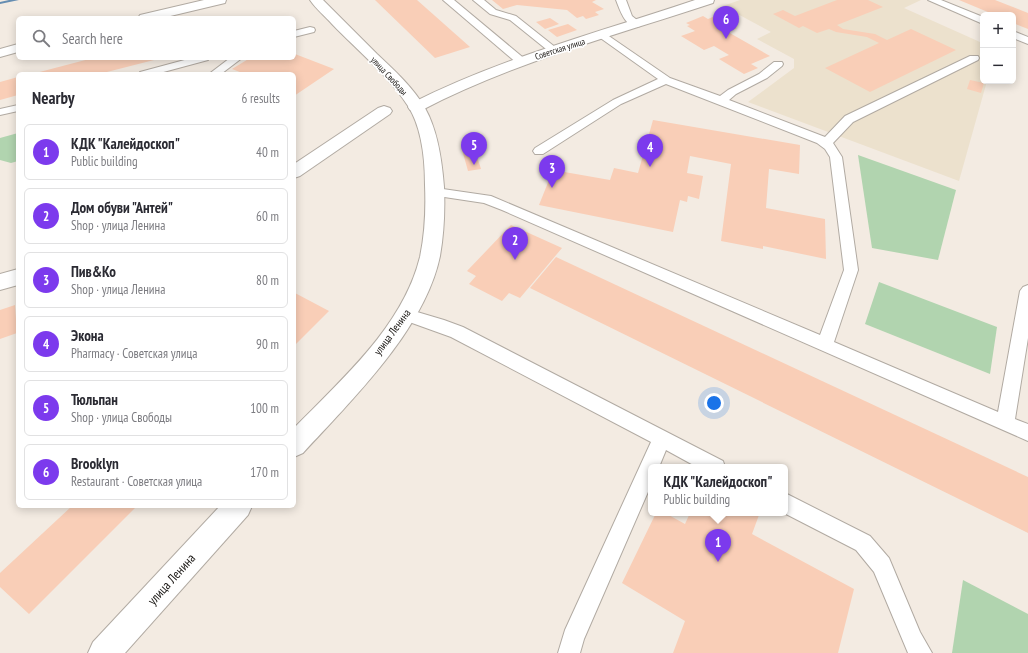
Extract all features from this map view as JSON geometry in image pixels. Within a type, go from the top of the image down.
[{"type":"main road","points":[[153,16],[220,0]]},
{"type":"main road","name":"улица Свободы","points":[[316,0],[398,83],[416,107],[426,131],[436,192]]},
{"type":"main road","name":"Советская улица","points":[[416,107],[449,90],[522,62],[708,0]]},
{"type":"main road","points":[[0,52],[16,48]]},
{"type":"main road","points":[[296,171],[384,111]]},
{"type":"main road","name":"улица Ленина","points":[[296,443],[366,367],[389,340],[406,315],[418,293],[431,251],[437,207],[436,192]]},
{"type":"main road","points":[[0,282],[16,278]]},
{"type":"main road","name":"улица Ленина","points":[[104,653],[236,508]]},
{"type":"lane","points":[[448,0],[522,62]]},
{"type":"lane","points":[[478,0],[493,12],[513,18],[555,51]]},
{"type":"lane","points":[[621,0],[628,17],[637,24]]},
{"type":"lane","points":[[933,0],[980,20]]},
{"type":"lane","points":[[296,34],[310,30]]},
{"type":"lane","points":[[603,35],[666,80],[827,142],[836,157],[851,270],[825,344]]},
{"type":"lane","points":[[1016,35],[1028,41]]},
{"type":"lane","points":[[827,142],[849,119],[974,58]]},
{"type":"lane","points":[[152,72],[196,60]]},
{"type":"lane","points":[[216,72],[235,60]]},
{"type":"lane","points":[[721,102],[732,92],[763,76],[778,64]]},
{"type":"lane","points":[[539,152],[617,102],[666,80]]},
{"type":"lane","points":[[0,112],[16,108]]},
{"type":"lane","points":[[436,192],[486,199],[507,207],[1028,433]]},
{"type":"lane","points":[[1005,423],[1028,291]]},
{"type":"lane","points":[[406,315],[438,324],[457,332],[710,464]]},
{"type":"lane","points":[[651,464],[662,439]]},
{"type":"lane","points":[[569,653],[573,638],[648,470]]},
{"type":"lane","points":[[788,505],[863,543],[882,565],[912,640],[921,653]]},
{"type":"shaded area","points":[[740,0],[921,0],[904,8],[980,42],[980,84],[986,84],[959,181],[748,102],[794,68],[794,59],[757,39],[771,32],[723,6]]},
{"type":"green space","points":[[16,134],[16,162],[11,163],[0,160],[0,138]]},
{"type":"green space","points":[[858,155],[956,190],[938,260],[872,248]]},
{"type":"green space","points":[[879,282],[997,327],[990,374],[865,324]]},
{"type":"green space","points":[[963,580],[1028,614],[1028,653],[952,653]]},
{"type":"building","points":[[375,0],[417,0],[470,47],[435,58]]},
{"type":"building","points":[[492,0],[596,0],[592,2],[604,9],[595,12],[599,15],[586,19],[583,16],[577,18],[567,10],[517,5],[503,9]]},
{"type":"building","points":[[837,0],[868,0],[883,7],[837,25],[843,29],[875,34],[887,40],[911,29],[956,50],[870,92],[825,68],[879,43],[867,37],[836,32],[829,29],[817,33],[803,26],[799,28],[773,14],[783,10],[795,16]]},
{"type":"building","points":[[959,0],[995,0],[1028,13],[1028,29],[1016,24],[1016,12],[988,12]]},
{"type":"building","points":[[703,16],[708,19],[715,16],[737,28],[728,32],[770,56],[751,64],[758,68],[744,74],[719,59],[729,55],[714,46],[704,50],[681,36],[695,31],[687,26],[690,25],[686,23]]},
{"type":"building","points":[[550,18],[559,24],[545,29],[536,22]]},
{"type":"building","points":[[568,24],[577,30],[557,37],[548,30]]},
{"type":"building","points":[[296,54],[334,69],[296,95],[296,72],[240,72],[232,69],[247,60],[296,60]]},
{"type":"building","points":[[85,60],[154,60],[107,72],[40,72]]},
{"type":"building","points":[[16,78],[16,96],[0,100],[0,82]]},
{"type":"building","points":[[970,80],[984,84],[981,93],[967,89]]},
{"type":"building","points":[[653,120],[800,145],[799,174],[769,169],[766,208],[825,219],[826,259],[763,246],[763,249],[721,241],[731,164],[690,156],[687,173],[703,176],[699,199],[688,196],[687,202],[680,200],[673,232],[539,205],[553,170],[610,180],[614,168],[638,173]]},
{"type":"building","points":[[473,144],[481,169],[468,171],[461,146]]},
{"type":"building","points":[[511,225],[562,248],[520,298],[509,293],[502,301],[469,284],[476,276],[467,271]]},
{"type":"building","points":[[556,257],[1028,477],[1028,533],[530,288]]},
{"type":"building","points":[[296,294],[329,311],[296,344]]},
{"type":"building","points":[[15,305],[16,333],[0,339],[0,310]]},
{"type":"building","points":[[70,508],[135,508],[29,614],[0,587],[0,573]]},
{"type":"building","points":[[655,516],[670,516],[685,524],[689,516],[759,516],[752,534],[854,589],[838,653],[673,653],[685,621],[622,583]]},
{"type":"waterway","points":[[0,3],[17,0]]},
{"type":"place","name":"Brooklyn","points":[[726,39]]},
{"type":"place","name":"Тюльпан","points":[[474,165]]},
{"type":"place","name":"Экона","points":[[650,167]]},
{"type":"place","name":"Пив&Ко","points":[[552,188]]},
{"type":"place","name":"Дом обуви \"Антей\"","points":[[515,260]]},
{"type":"place","name":"КДК \"Калейдоскоп\"","points":[[718,562]]}]
